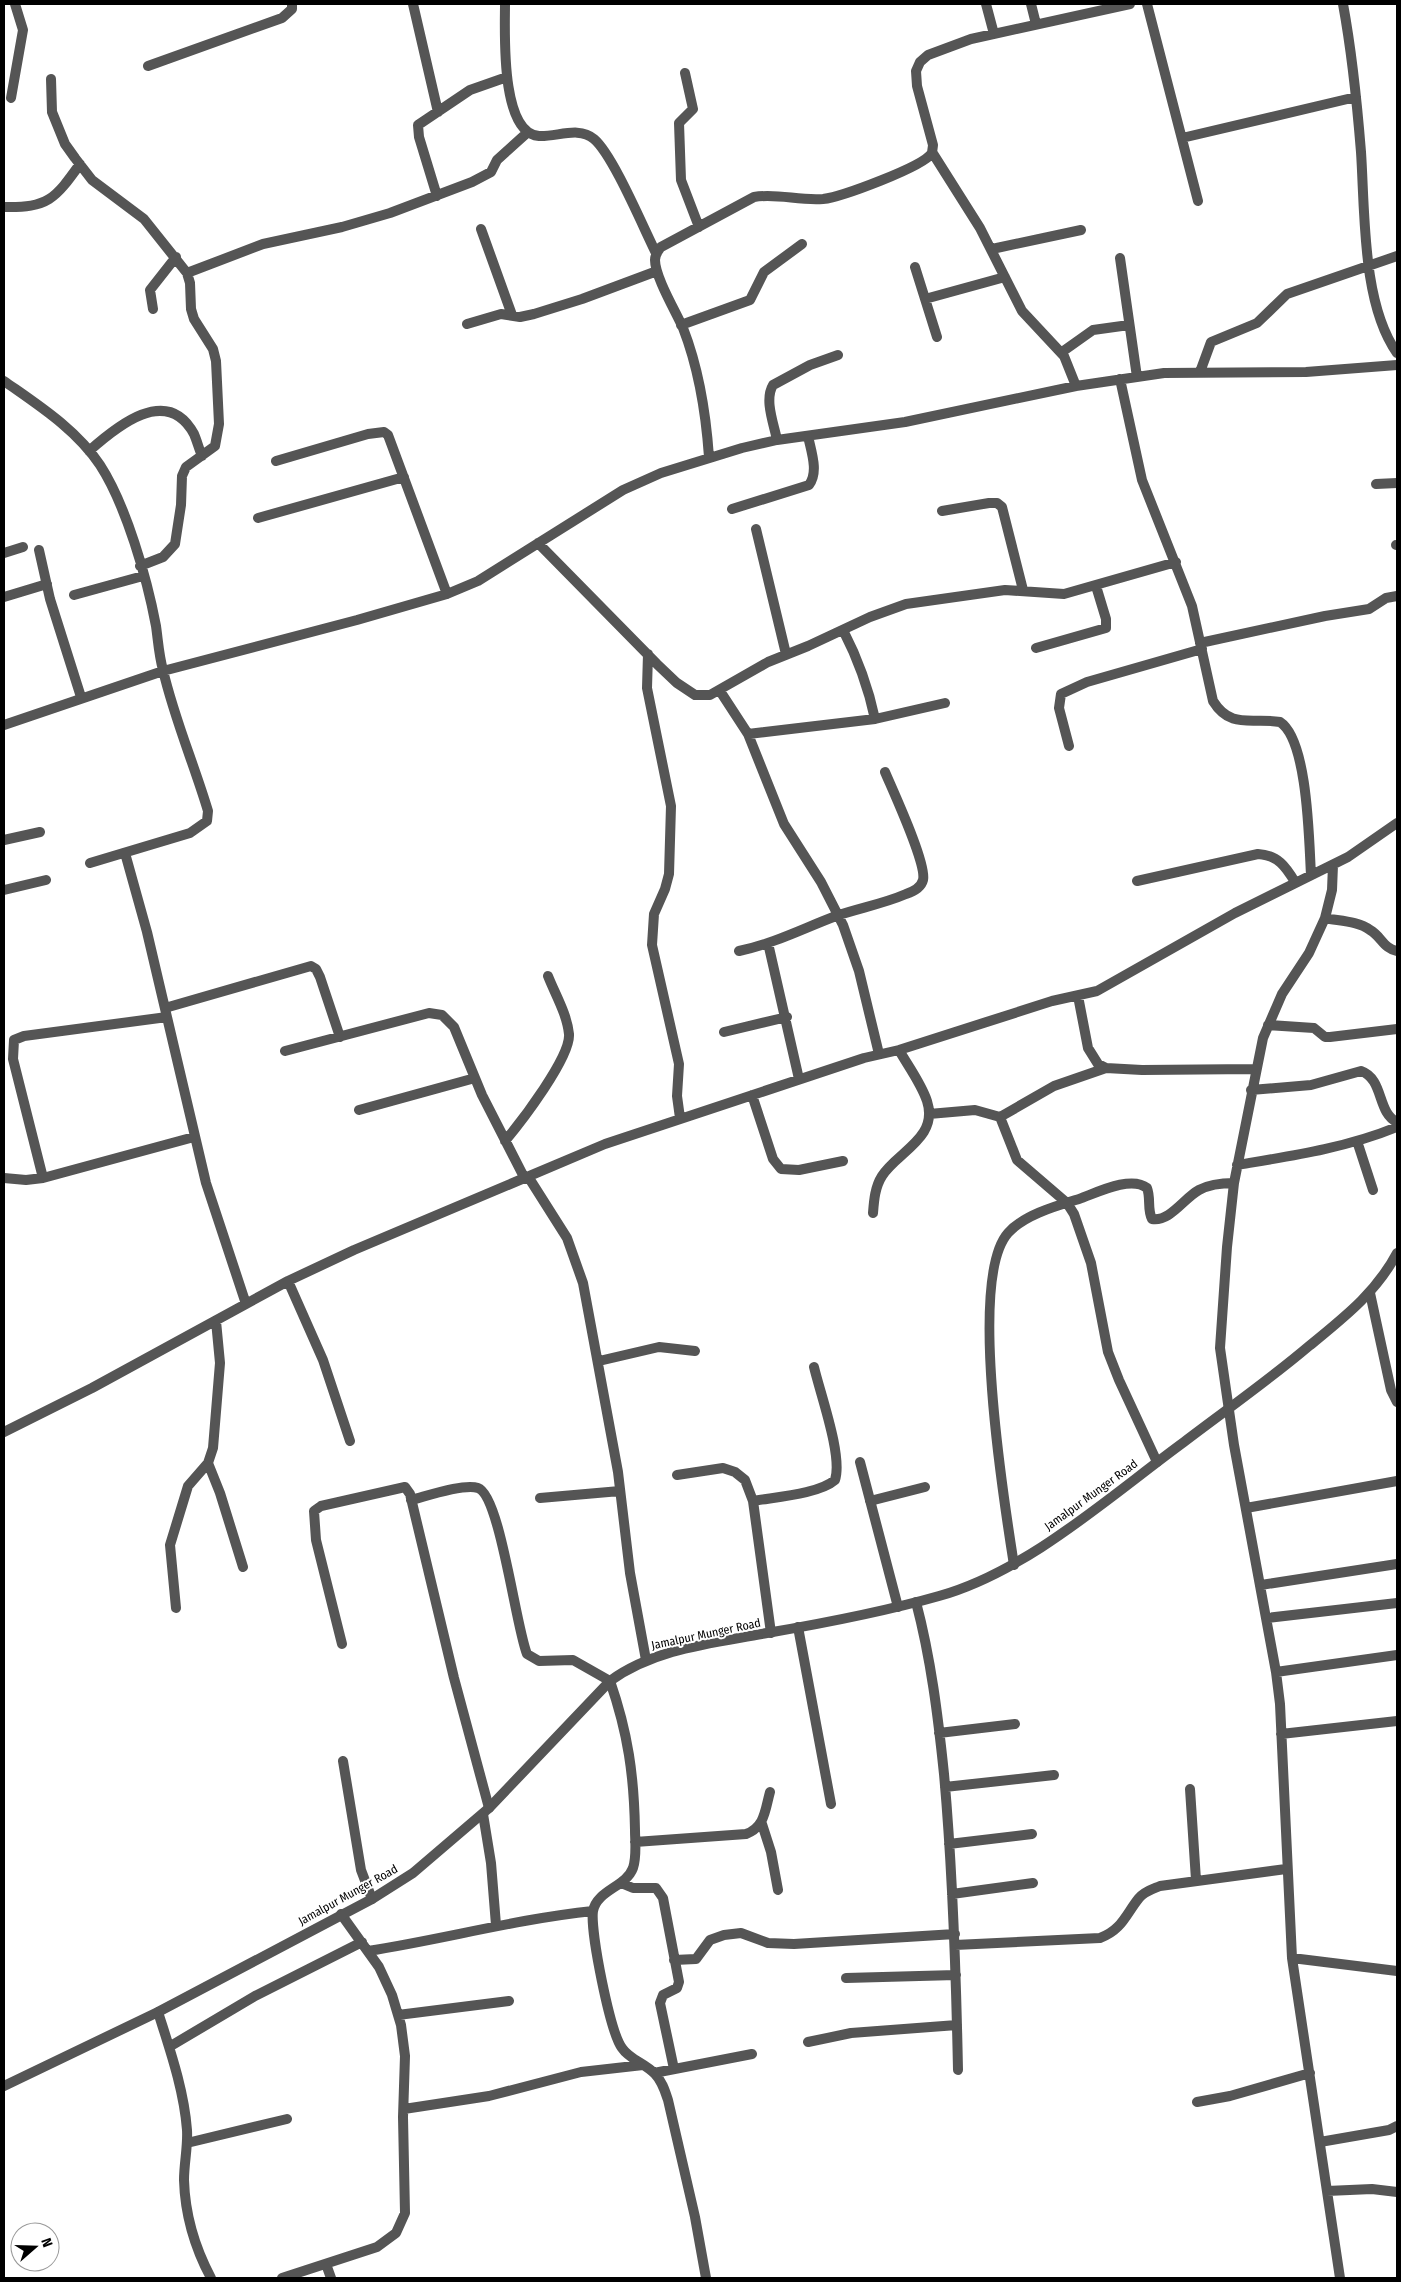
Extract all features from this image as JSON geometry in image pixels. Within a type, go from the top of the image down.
[{"type":"street","points":[[11,98],[23,30],[15,4]]},
{"type":"street","points":[[148,66],[282,18],[292,10],[292,4]]},
{"type":"street","points":[[413,4],[438,112]]},
{"type":"street","points":[[505,4],[504,54],[507,77],[515,112],[521,126],[537,136],[584,133],[594,139],[612,165],[656,253],[657,271],[681,325],[699,384],[709,457]]},
{"type":"street","points":[[986,4],[994,34]]},
{"type":"street","points":[[1031,4],[1036,24]]},
{"type":"street","points":[[1076,386],[1062,352],[1022,311],[992,249],[932,152],[932,135],[917,86],[916,71],[920,62],[928,54],[940,49],[1036,24],[1130,4]]},
{"type":"street","points":[[1147,4],[1198,201]]},
{"type":"street","points":[[1343,4],[1356,97],[1370,266],[1380,323],[1397,353]]},
{"type":"street","points":[[685,73],[693,109],[679,123],[679,172],[699,227]]},
{"type":"street","points":[[437,196],[418,131],[421,121],[470,90],[507,77]]},
{"type":"street","points":[[51,79],[50,102],[56,126],[65,144],[100,187],[144,219],[176,257],[187,273],[190,283],[191,310],[194,319],[213,349],[216,361],[218,438],[216,446],[186,468],[182,476],[181,505],[175,544],[163,557],[142,571],[74,595]]},
{"type":"street","points":[[1182,138],[1356,97]]},
{"type":"street","points":[[187,273],[263,244],[342,227],[437,196],[491,172],[503,154],[528,132]]},
{"type":"street","points":[[656,253],[662,247],[754,197],[766,195],[808,200],[837,196],[893,175],[932,152]]},
{"type":"street","points":[[4,207],[27,207],[48,201],[56,195],[80,164]]},
{"type":"street","points":[[482,229],[512,315]]},
{"type":"street","points":[[992,249],[1081,230]]},
{"type":"street","points":[[681,325],[750,300],[764,272],[802,244]]},
{"type":"street","points":[[1200,372],[1211,342],[1258,323],[1287,294],[1397,256]]},
{"type":"street","points":[[153,309],[150,290],[176,257]]},
{"type":"street","points":[[1120,258],[1137,377]]},
{"type":"street","points":[[915,267],[937,337]]},
{"type":"street","points":[[467,324],[501,314],[520,318],[582,299],[657,271]]},
{"type":"street","points":[[925,299],[1005,278]]},
{"type":"street","points":[[1062,352],[1093,330],[1130,324]]},
{"type":"street","points":[[778,440],[770,405],[770,390],[773,385],[810,365],[838,355]]},
{"type":"street","points":[[4,725],[81,697],[163,671],[357,620],[447,594],[478,581],[623,490],[661,473],[709,457],[778,440],[905,422],[1076,386],[1164,373],[1297,372],[1397,365]]},
{"type":"street","points":[[1120,379],[1142,480],[1192,606],[1209,690],[1218,709],[1235,721],[1280,722],[1290,733],[1301,764],[1311,875]]},
{"type":"street","points":[[4,380],[65,426],[100,464],[114,490],[142,571],[155,624],[163,671],[208,811],[206,821],[190,833],[90,863]]},
{"type":"street","points":[[89,452],[117,426],[159,410],[175,415],[187,425],[194,434],[202,456]]},
{"type":"street","points":[[276,461],[368,434],[384,432],[391,440],[447,594]]},
{"type":"street","points":[[732,509],[809,485],[814,479],[814,471],[808,436]]},
{"type":"street","points":[[258,518],[404,477]]},
{"type":"street","points":[[1376,484],[1397,483]]},
{"type":"street","points":[[942,512],[989,503],[997,503],[1002,507],[1023,590]]},
{"type":"street","points":[[756,529],[786,654]]},
{"type":"street","points":[[538,542],[677,683],[695,695],[710,695],[720,691],[753,669],[870,617],[906,604],[1005,590],[1064,594],[1176,562]]},
{"type":"street","points":[[4,553],[23,547]]},
{"type":"street","points":[[40,550],[47,584],[81,697]]},
{"type":"street","points":[[4,597],[47,584]]},
{"type":"street","points":[[1036,648],[1096,633],[1106,628],[1106,619],[1096,586]]},
{"type":"street","points":[[1070,746],[1059,708],[1061,694],[1087,682],[1201,646],[1325,616],[1369,608],[1386,598],[1397,596]]},
{"type":"street","points":[[843,630],[859,660],[868,684],[875,718]]},
{"type":"street","points":[[648,654],[646,688],[671,806],[669,874],[654,914],[652,945],[678,1064],[677,1096],[680,1118]]},
{"type":"street","points":[[720,691],[748,734],[784,824],[821,882],[839,915],[859,971],[879,1054]]},
{"type":"street","points":[[748,734],[875,718],[945,703]]},
{"type":"street","points":[[739,951],[768,943],[839,915],[915,890],[923,880],[913,842],[885,772]]},
{"type":"street","points":[[4,1432],[92,1388],[288,1281],[375,1241],[527,1179],[605,1144],[799,1079],[879,1054],[899,1050],[1052,1001],[1078,996],[1108,986],[1187,939],[1363,848],[1397,823]]},
{"type":"street","points":[[4,840],[40,832]]},
{"type":"street","points":[[125,853],[147,932],[206,1183],[246,1304]]},
{"type":"street","points":[[1137,881],[1265,854],[1280,861],[1295,882]]},
{"type":"street","points":[[1332,865],[1332,890],[1325,918],[1309,953],[1282,994],[1268,1025],[1251,1090],[1234,1182],[1220,1348],[1246,1508],[1276,1672],[1281,1734],[1286,1869],[1292,1958],[1340,2278]]},
{"type":"street","points":[[4,890],[46,880]]},
{"type":"street","points":[[1325,918],[1364,926],[1372,930],[1387,947],[1397,952]]},
{"type":"street","points":[[768,943],[799,1079]]},
{"type":"street","points":[[43,1178],[13,1059],[14,1040],[24,1036],[166,1012],[311,966],[316,969],[320,977],[340,1037]]},
{"type":"street","points":[[505,1141],[544,1088],[567,1045],[569,1036],[567,1025],[548,976]]},
{"type":"street","points":[[1078,996],[1088,1048],[1098,1064],[1106,1068]]},
{"type":"street","points":[[285,1051],[435,1013],[449,1020],[454,1026],[475,1078],[505,1141],[527,1179],[567,1238],[576,1260],[590,1313],[599,1361],[620,1491],[630,1573],[646,1660]]},
{"type":"street","points":[[724,1032],[786,1017]]},
{"type":"street","points":[[1268,1025],[1314,1028],[1325,1037],[1330,1038],[1397,1029]]},
{"type":"street","points":[[873,1213],[874,1201],[882,1176],[919,1138],[929,1114],[927,1101],[899,1050]]},
{"type":"street","points":[[929,1114],[975,1110],[1000,1117],[1054,1086],[1106,1068],[1142,1070],[1256,1069]]},
{"type":"street","points":[[1251,1090],[1311,1085],[1361,1071],[1372,1078],[1389,1114],[1397,1122]]},
{"type":"street","points":[[359,1110],[475,1078]]},
{"type":"street","points":[[752,1095],[773,1159],[781,1169],[799,1170],[843,1161]]},
{"type":"street","points":[[1000,1117],[1017,1160],[1067,1203],[1074,1214],[1090,1263],[1114,1367],[1157,1462]]},
{"type":"street","points":[[1237,1164],[1293,1156],[1357,1141],[1397,1127]]},
{"type":"street","points":[[4,1178],[26,1180],[43,1178],[194,1137]]},
{"type":"street","points":[[1357,1141],[1373,1190]]},
{"type":"street","points":[[1014,1565],[1002,1491],[992,1378],[990,1329],[991,1279],[996,1256],[1007,1234],[1030,1219],[1067,1203],[1123,1185],[1142,1184],[1150,1194],[1150,1214],[1152,1219],[1156,1220],[1170,1214],[1200,1189],[1216,1183],[1234,1182]]},
{"type":"street","name":"Jamalpur Munger Road","points":[[4,2086],[158,2012],[372,1899],[431,1859],[486,1811],[610,1681],[646,1660],[692,1648],[898,1607],[963,1588],[1014,1565],[1060,1534],[1299,1355],[1350,1312],[1370,1292],[1388,1270],[1397,1253]]},
{"type":"street","points":[[288,1281],[323,1360],[350,1441]]},
{"type":"street","points":[[1370,1292],[1391,1390],[1397,1402]]},
{"type":"street","points":[[176,1608],[170,1545],[188,1486],[208,1463],[213,1448],[220,1363],[216,1321]]},
{"type":"street","points":[[599,1361],[659,1347],[695,1351]]},
{"type":"street","points":[[753,1501],[817,1489],[830,1485],[836,1480],[835,1449],[814,1366]]},
{"type":"street","points":[[860,1462],[898,1607]]},
{"type":"street","points":[[208,1463],[220,1493],[242,1567]]},
{"type":"street","points":[[677,1474],[723,1468],[735,1472],[745,1480],[753,1501],[771,1633]]},
{"type":"street","points":[[1246,1508],[1397,1481]]},
{"type":"street","points":[[342,1644],[316,1540],[314,1511],[321,1506],[399,1487],[408,1489],[486,1811],[496,1925]]},
{"type":"street","points":[[411,1500],[470,1487],[481,1489],[485,1492],[497,1526],[527,1654],[539,1661],[573,1660],[610,1681],[625,1727],[630,1752],[634,1790],[635,1842],[634,1866],[629,1876],[601,1897],[593,1911],[605,1999],[616,2037],[622,2049],[654,2073],[661,2083],[668,2100],[695,2217],[706,2278]]},
{"type":"street","points":[[870,1501],[925,1487]]},
{"type":"street","points":[[540,1498],[620,1491]]},
{"type":"street","points":[[1261,1585],[1397,1564]]},
{"type":"street","points":[[916,1602],[933,1675],[945,1788],[955,1940],[958,2070]]},
{"type":"street","points":[[1267,1618],[1397,1603]]},
{"type":"street","points":[[798,1627],[831,1804]]},
{"type":"street","points":[[1276,1672],[1397,1655]]},
{"type":"street","points":[[1281,1734],[1397,1721]]},
{"type":"street","points":[[939,1733],[1015,1724]]},
{"type":"street","points":[[343,1761],[361,1870],[372,1899]]},
{"type":"street","points":[[945,1788],[1054,1775]]},
{"type":"street","points":[[1190,1789],[1196,1880]]},
{"type":"street","points":[[635,1842],[746,1834],[756,1831],[762,1824],[770,1792]]},
{"type":"street","points":[[762,1824],[771,1852],[778,1890]]},
{"type":"street","points":[[950,1844],[1032,1834]]},
{"type":"street","points":[[674,1960],[696,1959],[710,1940],[734,1934],[747,1934],[768,1943],[785,1944],[1100,1938],[1116,1930],[1127,1918],[1139,1898],[1147,1891],[1160,1886],[1286,1869]]},
{"type":"street","points":[[621,1883],[634,1888],[656,1888],[661,1893],[679,1986],[663,1995],[660,2003],[674,2069]]},
{"type":"street","points":[[952,1894],[1033,1883]]},
{"type":"street","points":[[368,1951],[435,1941],[496,1925],[548,1915],[593,1911]]},
{"type":"street","points":[[282,2278],[377,2247],[396,2233],[402,2223],[406,2199],[405,2056],[398,2015],[392,1995],[368,1951],[341,1914]]},
{"type":"street","points":[[168,2047],[255,1996],[362,1942]]},
{"type":"street","points":[[1292,1958],[1397,1970]]},
{"type":"street","points":[[846,1978],[956,1975]]},
{"type":"street","points":[[398,2015],[509,2000]]},
{"type":"street","points":[[158,2012],[184,2107],[186,2143],[184,2180],[190,2226],[211,2278]]},
{"type":"street","points":[[808,2042],[851,2033],[957,2025]]},
{"type":"street","points":[[654,2073],[752,2054]]},
{"type":"street","points":[[404,2109],[489,2096],[581,2072],[643,2065]]},
{"type":"street","points":[[1197,2102],[1230,2096],[1310,2073]]},
{"type":"street","points":[[186,2143],[287,2119]]},
{"type":"street","points":[[1320,2142],[1397,2126]]},
{"type":"street","points":[[1328,2191],[1372,2189],[1397,2192]]},
{"type":"street","points":[[326,2264],[331,2278]]}]
